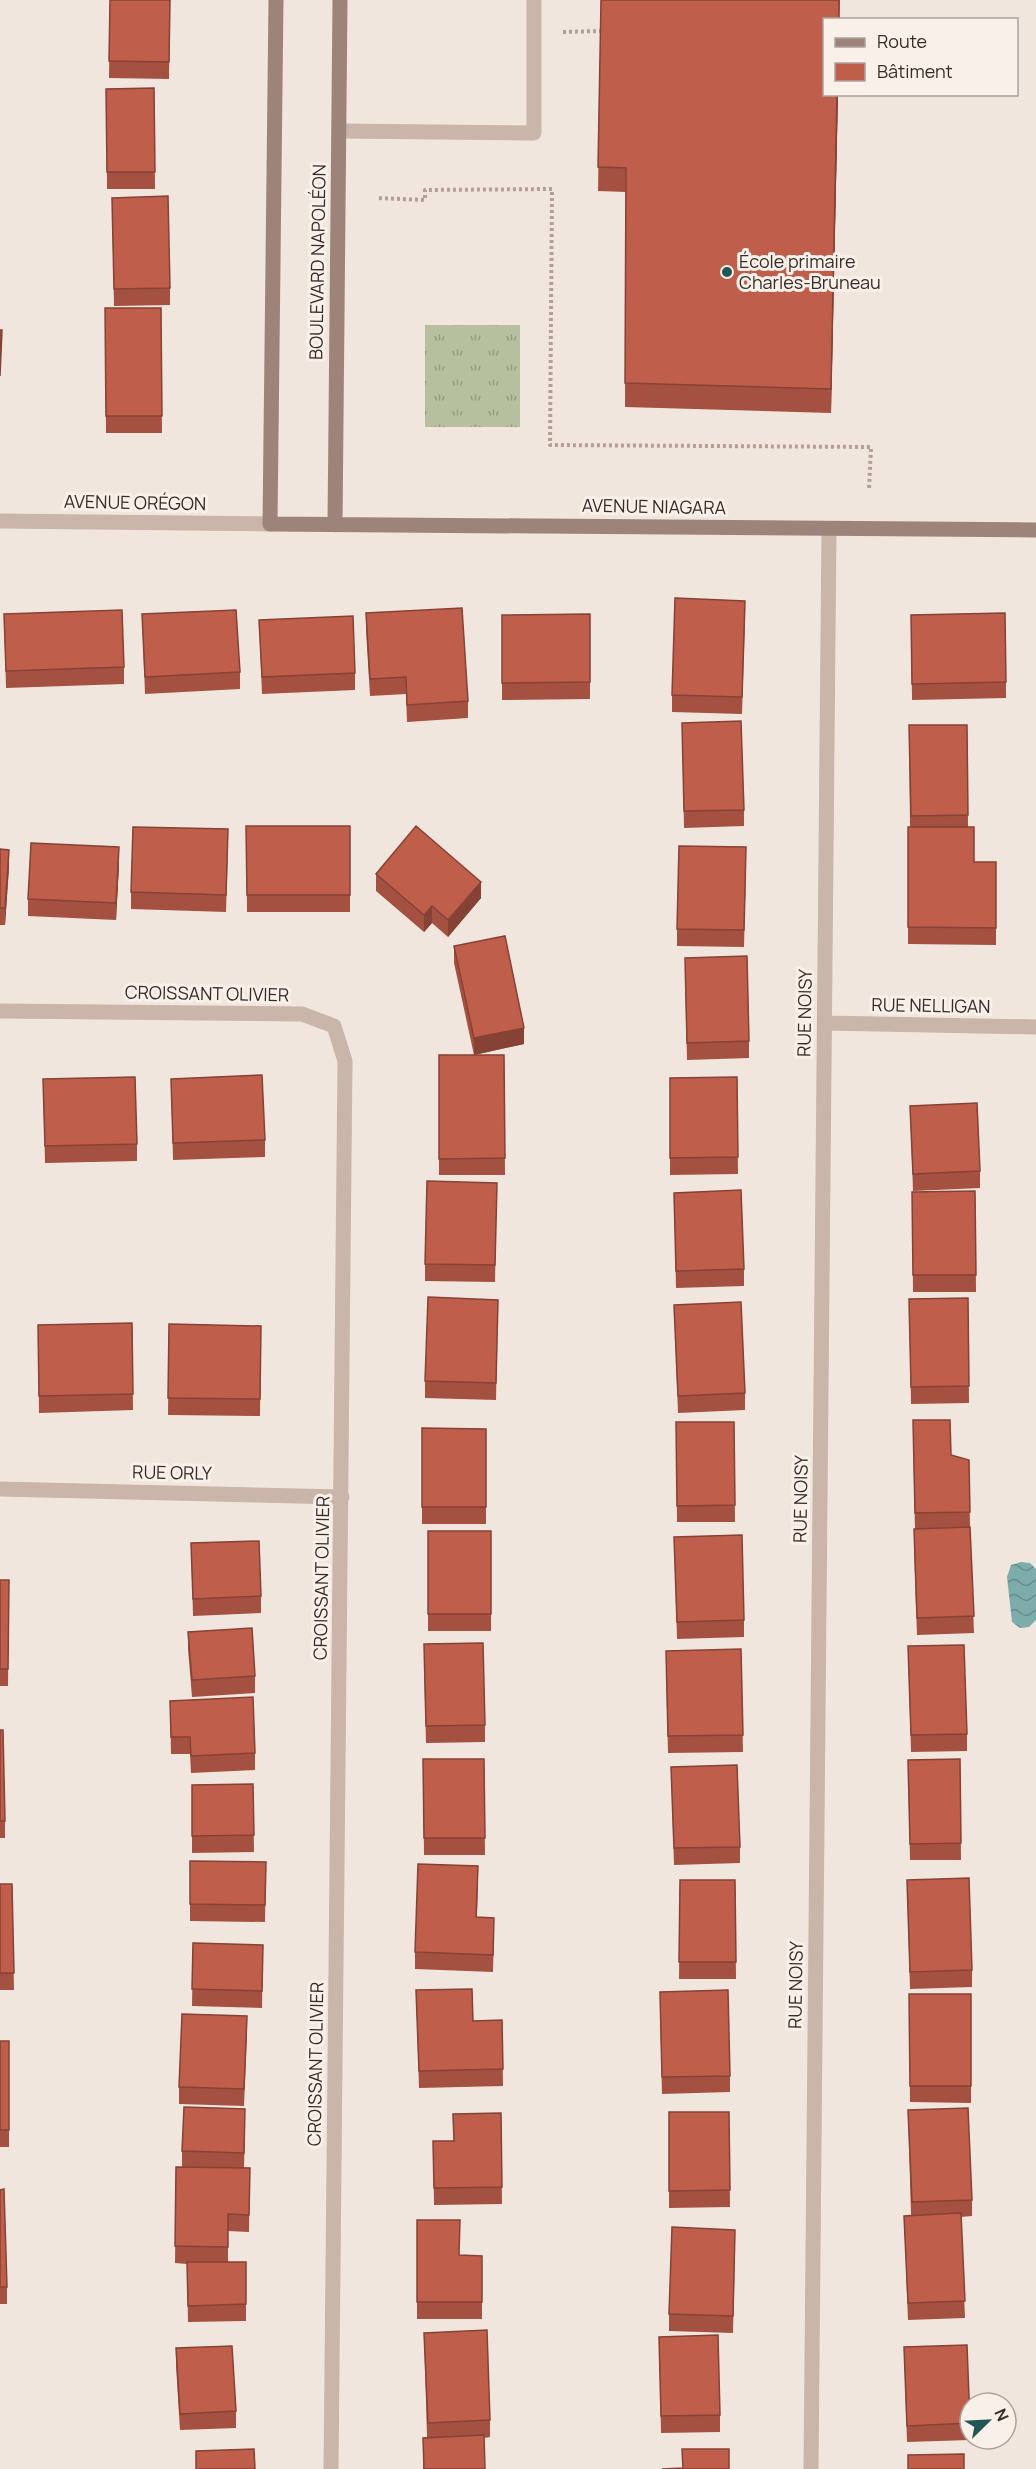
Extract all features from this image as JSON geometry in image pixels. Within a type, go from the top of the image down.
[{"type":"street","points":[[270,524],[276,0]]},
{"type":"street","name":"BOULEVARD NAPOLÉON","points":[[335,525],[340,0]]},
{"type":"street","points":[[339,131],[534,133],[534,0]]},
{"type":"street","name":"AVENUE ORÉGON","points":[[0,521],[270,524]]},
{"type":"street","name":"AVENUE NIAGARA","points":[[270,524],[1036,530]]},
{"type":"street","name":"RUE NOISY","points":[[811,2469],[829,529]]},
{"type":"street","name":"CROISSANT OLIVIER","points":[[0,1011],[302,1014],[334,1026],[345,1061],[331,2469]]},
{"type":"street","name":"RUE NELLIGAN","points":[[825,1023],[1036,1027]]},
{"type":"street","name":"RUE ORLY","points":[[0,1489],[342,1497]]},
{"type":"path","points":[[555,32],[601,31]]},
{"type":"path","points":[[380,198],[424,200],[424,190],[552,189],[550,445],[871,447],[869,490]]},
{"type":"green space","points":[[425,325],[520,325],[520,427],[425,427]]},
{"type":"water","points":[[1021,1562],[1030,1563],[1036,1569],[1036,1620],[1029,1627],[1020,1628],[1012,1622],[1007,1577],[1011,1565]]},
{"type":"building","points":[[110,0],[170,0],[169,62],[109,61]]},
{"type":"building","points":[[601,0],[839,0],[839,18],[823,18],[823,96],[837,96],[831,389],[625,383],[626,168],[598,167]]},
{"type":"building","points":[[154,88],[155,172],[107,172],[106,89]]},
{"type":"building","points":[[168,196],[170,288],[114,289],[112,198]]},
{"type":"building","points":[[105,308],[161,308],[162,416],[106,416]]},
{"type":"building","points":[[0,330],[2,330],[0,376]]},
{"type":"building","points":[[675,598],[745,601],[742,697],[672,695]]},
{"type":"building","points":[[462,608],[468,701],[407,705],[406,677],[370,679],[366,613]]},
{"type":"building","points":[[122,610],[124,667],[6,671],[4,614]]},
{"type":"building","points":[[236,610],[240,672],[145,677],[142,614]]},
{"type":"building","points":[[1005,613],[1006,682],[912,684],[911,615]]},
{"type":"building","points":[[590,614],[590,682],[502,683],[502,615]]},
{"type":"building","points":[[353,616],[355,673],[262,677],[259,620]]},
{"type":"building","points":[[741,721],[744,810],[684,811],[682,723]]},
{"type":"building","points":[[909,725],[967,725],[968,815],[911,816]]},
{"type":"building","points":[[246,826],[350,826],[350,895],[247,895]]},
{"type":"building","points":[[416,826],[481,882],[448,920],[432,906],[424,915],[376,874]]},
{"type":"building","points":[[133,827],[228,829],[226,895],[131,892]]},
{"type":"building","points":[[908,827],[974,827],[974,862],[996,862],[996,928],[908,927]]},
{"type":"building","points":[[31,843],[119,847],[116,903],[28,899]]},
{"type":"building","points":[[679,846],[746,847],[744,930],[677,929]]},
{"type":"building","points":[[0,849],[9,850],[5,908],[0,908]]},
{"type":"building","points":[[505,936],[524,1028],[474,1038],[454,946]]},
{"type":"building","points":[[747,956],[749,1041],[687,1043],[685,958]]},
{"type":"building","points":[[439,1055],[504,1055],[505,1158],[439,1159]]},
{"type":"building","points":[[262,1075],[265,1140],[173,1143],[171,1079]]},
{"type":"building","points":[[135,1077],[137,1144],[45,1146],[43,1079]]},
{"type":"building","points":[[737,1077],[738,1157],[670,1158],[670,1078]]},
{"type":"building","points":[[977,1103],[980,1171],[913,1174],[910,1106]]},
{"type":"building","points":[[427,1181],[497,1183],[495,1265],[425,1264]]},
{"type":"building","points":[[741,1190],[744,1269],[676,1271],[674,1193]]},
{"type":"building","points":[[975,1191],[976,1275],[913,1275],[912,1192]]},
{"type":"building","points":[[428,1297],[498,1300],[496,1383],[425,1381]]},
{"type":"building","points":[[968,1298],[969,1386],[911,1387],[909,1299]]},
{"type":"building","points":[[741,1302],[745,1393],[678,1396],[674,1305]]},
{"type":"building","points":[[132,1323],[133,1394],[39,1396],[38,1325]]},
{"type":"building","points":[[169,1324],[261,1326],[260,1399],[168,1398]]},
{"type":"building","points":[[913,1420],[950,1420],[951,1455],[969,1460],[970,1512],[915,1513]]},
{"type":"building","points":[[676,1422],[734,1422],[735,1505],[677,1506]]},
{"type":"building","points":[[422,1428],[486,1429],[486,1507],[422,1507]]},
{"type":"building","points":[[970,1527],[974,1616],[917,1618],[914,1529]]},
{"type":"building","points":[[428,1531],[491,1531],[491,1614],[428,1614]]},
{"type":"building","points":[[742,1535],[744,1620],[677,1622],[674,1537]]},
{"type":"building","points":[[259,1541],[261,1596],[193,1599],[191,1543]]},
{"type":"building","points":[[0,1580],[9,1580],[8,1669],[0,1669]]},
{"type":"building","points":[[252,1628],[255,1676],[192,1680],[188,1632]]},
{"type":"building","points":[[483,1643],[485,1725],[426,1726],[424,1644]]},
{"type":"building","points":[[964,1645],[967,1734],[911,1735],[908,1646]]},
{"type":"building","points":[[741,1649],[743,1735],[668,1736],[666,1651]]},
{"type":"building","points":[[253,1697],[255,1753],[191,1756],[190,1737],[171,1737],[170,1701]]},
{"type":"building","points":[[0,1730],[3,1730],[5,1821],[0,1821]]},
{"type":"building","points":[[423,1759],[484,1759],[485,1838],[424,1838]]},
{"type":"building","points":[[960,1759],[961,1843],[910,1844],[908,1760]]},
{"type":"building","points":[[737,1765],[740,1847],[674,1848],[671,1767]]},
{"type":"building","points":[[253,1784],[254,1835],[192,1836],[192,1785]]},
{"type":"building","points":[[190,1861],[266,1862],[265,1905],[190,1904]]},
{"type":"building","points":[[418,1864],[478,1866],[476,1917],[494,1918],[493,1955],[415,1952]]},
{"type":"building","points":[[969,1878],[972,1970],[910,1972],[907,1880]]},
{"type":"building","points":[[680,1880],[735,1880],[736,1962],[679,1962]]},
{"type":"building","points":[[0,1884],[12,1884],[14,1973],[0,1973]]},
{"type":"building","points":[[193,1943],[263,1945],[262,1991],[192,1989]]},
{"type":"building","points":[[472,1989],[473,2021],[502,2020],[503,2069],[419,2071],[416,1990]]},
{"type":"building","points":[[728,1990],[730,2076],[662,2077],[660,1992]]},
{"type":"building","points":[[909,1994],[971,1994],[971,2086],[910,2086]]},
{"type":"building","points":[[182,2014],[247,2016],[244,2089],[179,2087]]},
{"type":"building","points":[[0,2041],[9,2041],[9,2130],[0,2130]]},
{"type":"building","points":[[184,2107],[245,2109],[244,2153],[182,2151]]},
{"type":"building","points":[[968,2108],[972,2200],[912,2202],[908,2110]]},
{"type":"building","points":[[669,2112],[729,2112],[730,2190],[669,2191]]},
{"type":"building","points":[[501,2113],[502,2187],[434,2188],[433,2141],[454,2141],[453,2114]]},
{"type":"building","points":[[176,2167],[250,2168],[249,2215],[228,2214],[228,2247],[175,2246]]},
{"type":"building","points":[[4,2189],[7,2287],[0,2287],[0,2190]]},
{"type":"building","points":[[961,2213],[965,2301],[908,2303],[904,2216]]},
{"type":"building","points":[[417,2220],[460,2220],[459,2255],[482,2256],[482,2302],[417,2302]]},
{"type":"building","points":[[672,2227],[735,2230],[733,2316],[669,2314]]},
{"type":"building","points":[[187,2262],[246,2262],[246,2304],[188,2306]]},
{"type":"building","points":[[487,2330],[490,2420],[428,2423],[424,2333]]},
{"type":"building","points":[[718,2335],[720,2415],[661,2416],[659,2337]]},
{"type":"building","points":[[967,2345],[969,2391],[958,2391],[958,2424],[907,2426],[904,2347]]},
{"type":"building","points":[[232,2346],[236,2411],[180,2414],[176,2348]]},
{"type":"building","points":[[484,2435],[485,2469],[424,2469],[423,2438]]},
{"type":"building","points":[[254,2449],[255,2469],[196,2469],[196,2451]]},
{"type":"building","points":[[682,2449],[729,2449],[729,2469],[662,2469],[683,2468]]},
{"type":"building","points":[[964,2454],[964,2469],[908,2469],[908,2455]]},
{"type":"place","name":"École primaire Charles-Bruneau","points":[[727,272]]}]
